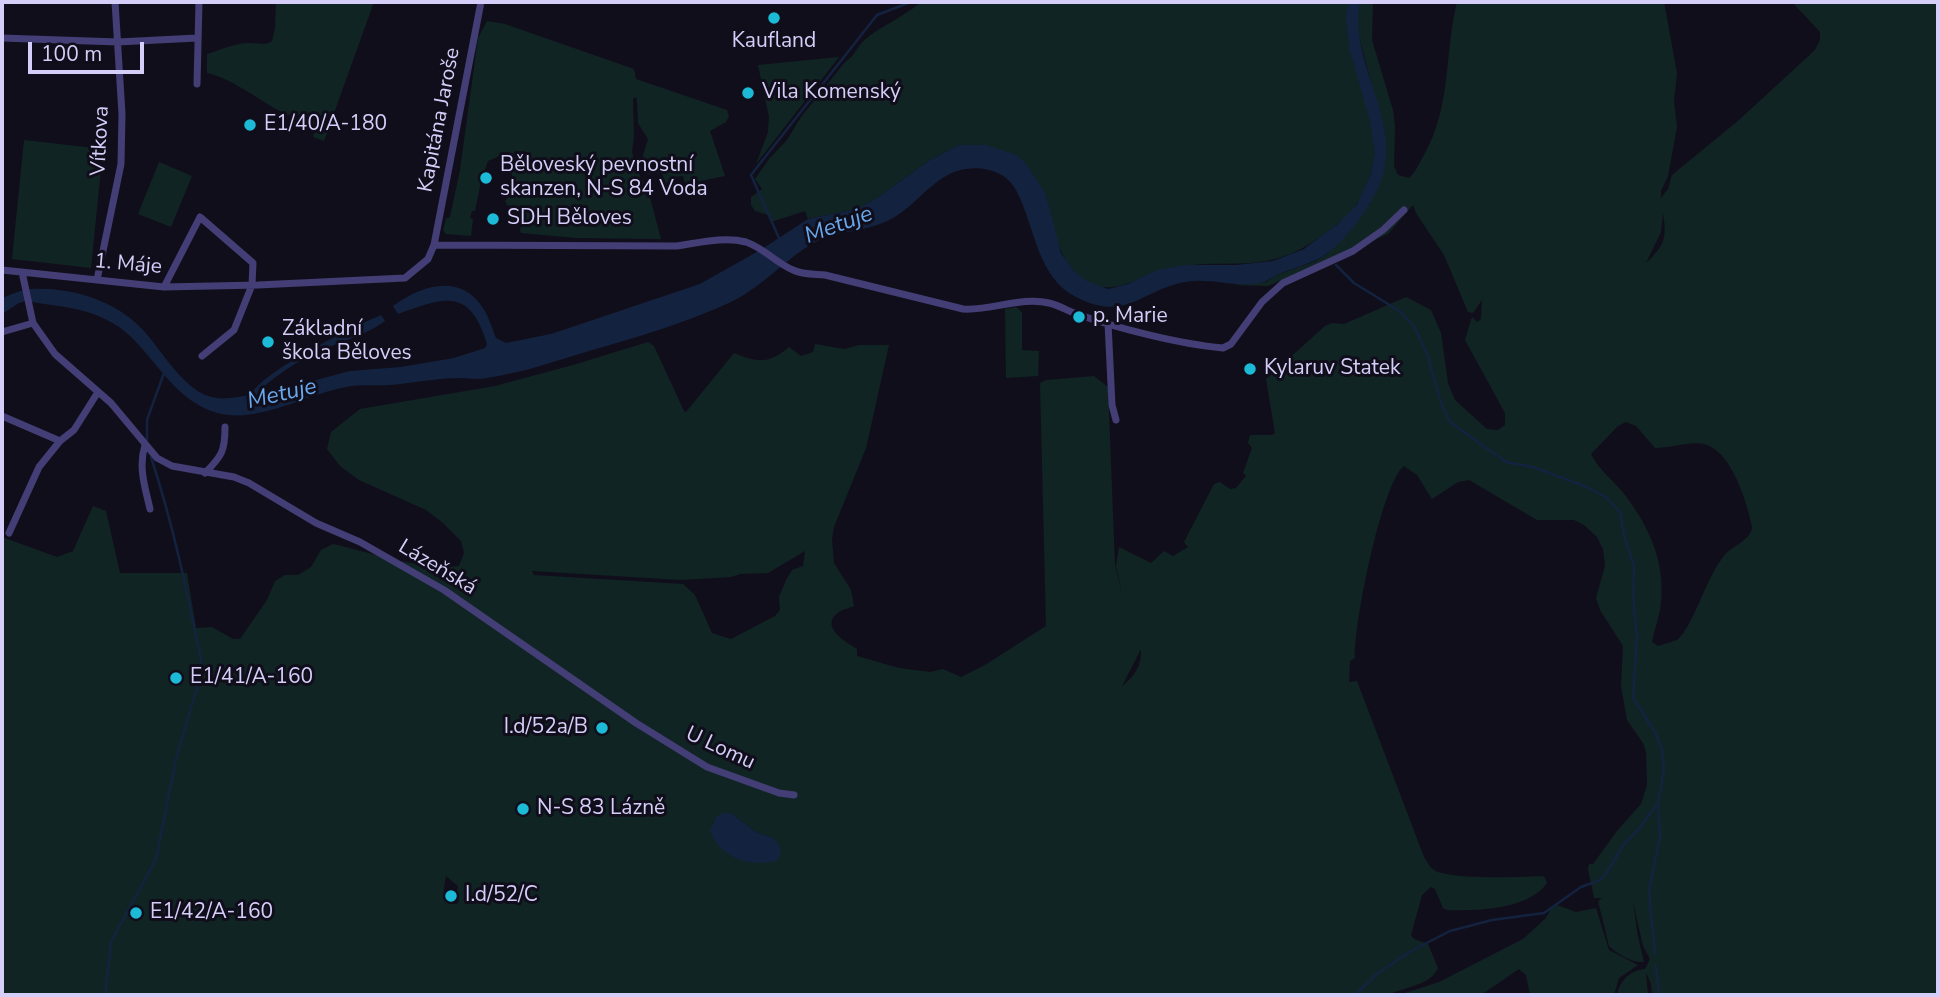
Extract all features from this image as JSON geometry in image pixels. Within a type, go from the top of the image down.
[{"type":"street","name":"Vítkova","points":[[97,280],[121,164],[122,114],[115,2]]},
{"type":"street","points":[[197,83],[199,2]]},
{"type":"street","name":"Kapitána Jaroše","points":[[434,245],[481,2]]},
{"type":"street","points":[[2,38],[118,42],[197,38]]},
{"type":"street","points":[[434,245],[676,246],[714,240],[741,241],[755,246],[790,270],[825,275],[963,309],[979,310],[1038,301],[1049,302],[1149,335],[1223,348],[1231,344],[1262,302],[1283,283],[1353,251],[1383,230],[1404,210]]},
{"type":"street","points":[[163,287],[200,217],[253,263],[252,285],[234,330],[202,356]]},
{"type":"street","name":"1. Máje","points":[[2,270],[163,287],[405,278],[428,259],[434,245]]},
{"type":"street","name":"Lázeňská","points":[[22,272],[33,323],[55,354],[111,402],[157,458],[172,466],[234,477],[249,483],[316,523],[360,542],[444,590],[636,723]]},
{"type":"street","points":[[2,332],[33,323]]},
{"type":"street","points":[[1108,323],[1115,420]]},
{"type":"street","points":[[9,533],[39,467],[60,441],[74,430],[99,392]]},
{"type":"street","points":[[2,415],[60,441]]},
{"type":"street","points":[[205,473],[223,451],[225,427]]},
{"type":"street","points":[[145,445],[142,471],[150,509]]},
{"type":"street","name":"U Lomu","points":[[636,723],[707,767],[779,793],[794,795]]},
{"type":"green space","points":[[276,2],[374,2],[324,141],[313,137],[315,130],[303,126],[297,112],[288,115],[228,80],[207,73],[207,54],[239,44],[264,44],[272,41]]},
{"type":"green space","points":[[921,2],[1349,2],[1349,42],[1374,134],[1375,153],[1366,185],[1354,208],[1342,220],[1323,235],[1283,257],[1248,263],[1170,268],[1128,283],[1107,287],[1085,280],[1068,263],[1054,230],[1046,195],[959,145],[930,160],[857,209],[808,219],[805,211],[771,222],[768,215],[755,211],[751,205],[751,197],[762,189],[755,179],[787,140],[801,117],[865,40]]},
{"type":"green space","points":[[1360,2],[1373,2],[1372,40],[1395,125],[1394,166],[1398,175],[1409,178],[1424,155],[1439,117],[1457,2],[1664,2],[1677,73],[1674,101],[1677,127],[1661,198],[1668,189],[1672,175],[1739,120],[1815,50],[1820,40],[1820,32],[1792,2],[1938,2],[1938,995],[1652,995],[1646,972],[1648,995],[1617,995],[1623,980],[1635,971],[1645,969],[1650,959],[1643,946],[1633,902],[1644,962],[1625,957],[1609,946],[1598,901],[1602,898],[1594,898],[1588,869],[1589,864],[1593,864],[1641,804],[1647,785],[1646,752],[1627,720],[1621,686],[1623,646],[1600,610],[1596,598],[1605,566],[1603,549],[1597,537],[1584,525],[1574,520],[1537,520],[1469,480],[1458,482],[1432,499],[1417,475],[1404,466],[1395,478],[1378,526],[1364,588],[1355,658],[1350,661],[1349,682],[1357,681],[1424,857],[1431,867],[1442,873],[1470,877],[1544,876],[1547,883],[1538,892],[1515,904],[1472,910],[1443,908],[1435,889],[1431,887],[1422,895],[1411,935],[1414,939],[1428,944],[1438,968],[1429,978],[1416,985],[1387,995],[2,995],[2,537],[57,557],[73,551],[93,506],[106,511],[120,573],[187,573],[196,628],[212,627],[233,639],[240,639],[267,600],[275,581],[285,575],[298,575],[311,567],[321,550],[333,544],[414,564],[459,566],[464,553],[461,541],[443,523],[426,510],[359,480],[340,466],[327,449],[331,432],[360,409],[495,386],[648,342],[654,346],[686,412],[734,353],[763,360],[775,357],[789,347],[801,356],[813,352],[815,344],[844,349],[859,345],[889,345],[866,448],[834,527],[832,539],[834,563],[851,590],[854,606],[839,612],[831,623],[836,633],[857,649],[857,656],[899,668],[930,672],[943,669],[961,677],[1046,626],[1040,383],[1046,380],[1094,376],[1108,387],[1115,565],[1123,597],[1116,566],[1119,547],[1151,563],[1164,551],[1173,556],[1188,547],[1184,542],[1214,484],[1220,482],[1230,489],[1236,488],[1246,476],[1243,473],[1252,448],[1248,443],[1250,435],[1275,433],[1266,379],[1325,326],[1332,323],[1344,324],[1406,297],[1431,310],[1441,333],[1448,383],[1455,400],[1487,429],[1498,430],[1505,425],[1505,413],[1465,340],[1472,317],[1477,322],[1481,319],[1482,300],[1473,313],[1468,312],[1444,255],[1413,205],[1388,234],[1268,286],[1231,285],[1266,282],[1277,275],[1316,261],[1328,253],[1370,204],[1385,134],[1359,37],[1357,14]],"holes":[[[1663,213],[1663,241],[1646,263],[1661,232]],[[1626,422],[1636,426],[1655,448],[1698,443],[1714,449],[1723,457],[1737,479],[1750,517],[1751,532],[1723,557],[1711,576],[1688,626],[1677,640],[1658,646],[1652,642],[1662,594],[1655,549],[1634,508],[1591,454],[1618,426]],[[805,551],[803,566],[792,570],[786,580],[779,597],[780,610],[775,616],[731,639],[712,633],[695,595],[683,584],[534,575],[532,571],[681,580],[768,573]],[[1141,649],[1136,670],[1122,686]],[[732,814],[756,832],[773,838],[712,823]],[[446,876],[458,886],[457,904],[447,901],[444,885]]]},
{"type":"green space","points":[[487,21],[505,24],[634,69],[636,79],[727,110],[729,116],[726,122],[710,131],[725,176],[685,184],[683,176],[672,177],[672,181],[665,183],[662,173],[646,174],[641,162],[648,139],[638,123],[635,97],[632,152],[641,179],[647,186],[661,239],[576,238],[521,233],[524,214],[507,205],[505,201],[514,190],[509,152],[488,161],[475,211],[472,211],[470,218],[473,219],[471,236],[446,234],[443,230],[446,219],[450,217],[460,170],[478,38]]},
{"type":"green space","points":[[839,57],[756,164],[768,132],[769,117],[758,65]]},
{"type":"green space","points":[[24,140],[103,149],[91,268],[12,259]]},
{"type":"green space","points":[[159,162],[192,176],[171,227],[138,214]]},
{"type":"green space","points":[[1016,307],[1022,312],[1022,350],[1039,351],[1038,376],[1006,378],[1005,309]]},
{"type":"green space","points":[[1557,905],[1576,912],[1596,908],[1609,950],[1638,965],[1619,978],[1614,995],[1530,995],[1526,975],[1519,969],[1481,995],[1399,995],[1439,982],[1523,939],[1546,918],[1552,907]]},
{"type":"water","name":"Metuje","points":[[1349,2],[1360,2],[1358,24],[1361,45],[1385,132],[1383,175],[1366,209],[1349,233],[1329,252],[1264,282],[1185,282],[1121,306],[1093,304],[1076,297],[1053,277],[1039,250],[1017,192],[1007,178],[992,171],[974,168],[948,175],[931,186],[901,213],[883,223],[830,236],[810,245],[752,290],[697,317],[500,376],[351,386],[249,415],[217,413],[187,397],[132,338],[97,315],[26,301],[2,314],[2,298],[24,290],[61,290],[91,297],[130,318],[198,391],[208,396],[224,398],[250,395],[259,384],[310,350],[381,315],[385,321],[365,333],[294,364],[262,388],[260,393],[264,394],[350,371],[401,367],[454,358],[485,348],[487,344],[472,313],[453,301],[429,304],[398,314],[393,306],[427,288],[452,286],[474,297],[485,311],[496,338],[506,343],[551,334],[700,284],[808,219],[857,209],[930,160],[959,145],[985,145],[1017,155],[1027,165],[1046,195],[1061,253],[1073,270],[1087,281],[1108,289],[1128,284],[1157,270],[1185,265],[1236,265],[1273,261],[1304,249],[1339,223],[1357,204],[1371,174],[1375,153],[1370,121],[1349,48],[1346,16]]},
{"type":"water","points":[[732,814],[756,832],[773,838],[779,845],[781,855],[776,861],[756,863],[728,854],[714,840],[710,830],[717,816]]},
{"type":"waterway","points":[[779,238],[751,175],[877,15],[911,2]]},
{"type":"waterway","points":[[1336,265],[1354,283],[1401,312],[1415,328],[1427,354],[1441,403],[1450,422],[1506,462],[1533,467],[1587,487],[1607,498],[1620,512],[1634,566],[1633,596],[1637,636],[1633,698],[1655,732],[1662,750],[1664,770],[1658,803],[1624,844],[1600,880],[1581,887],[1544,913],[1492,920],[1450,931],[1411,951],[1378,973],[1355,995]]},
{"type":"waterway","points":[[147,441],[147,420],[164,373]]},
{"type":"waterway","points":[[105,995],[111,942],[156,859],[176,759],[200,677],[201,660],[185,583],[151,457]]},
{"type":"waterway","points":[[1655,954],[1649,891],[1660,836],[1658,805]]},
{"type":"waterway","points":[[1656,966],[1659,995]]},
{"type":"place","name":"Kaufland","points":[[774,18]]},
{"type":"place","name":"Vila Komenský","points":[[748,93]]},
{"type":"place","name":"E1/40/A-180","points":[[250,125]]},
{"type":"place","name":"Běloveský pevnostní skanzen, N-S 84 Voda","points":[[486,178]]},
{"type":"place","name":"SDH Běloves","points":[[493,219]]},
{"type":"place","name":"p. Marie","points":[[1079,317]]},
{"type":"place","name":"Základní škola Běloves","points":[[268,342]]},
{"type":"place","name":"Kylaruv Statek","points":[[1250,369]]},
{"type":"place","name":"E1/41/A-160","points":[[176,678]]},
{"type":"place","name":"I.d/52a/B","points":[[602,728]]},
{"type":"place","name":"N-S 83 Lázně","points":[[523,809]]},
{"type":"place","name":"I.d/52/C","points":[[451,896]]},
{"type":"place","name":"E1/42/A-160","points":[[136,913]]}]
